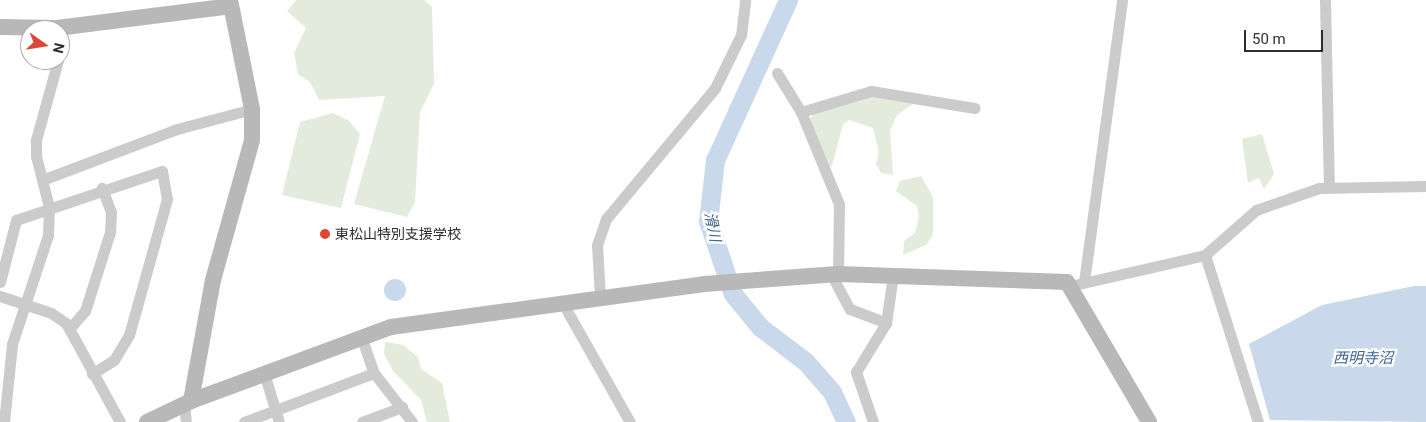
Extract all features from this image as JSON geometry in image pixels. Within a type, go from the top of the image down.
[{"type":"street","points":[[600,297],[597,245],[606,219],[716,88],[741,35],[745,0]]},
{"type":"street","points":[[1122,0],[1077,284],[1148,422]]},
{"type":"street","points":[[1325,0],[1329,186]]},
{"type":"street","points":[[70,27],[230,3],[252,109],[248,166],[213,280],[187,402],[186,422]]},
{"type":"street","points":[[0,27],[20,28]]},
{"type":"street","points":[[4,422],[9,356],[48,234],[50,207],[42,180],[36,140],[55,70]]},
{"type":"street","points":[[778,73],[801,112],[839,204],[835,274],[850,309],[886,323]]},
{"type":"street","points":[[801,112],[871,91],[974,108]]},
{"type":"street","points":[[42,180],[178,129],[252,109]]},
{"type":"street","points":[[0,282],[15,221],[158,169],[168,188],[124,348],[92,374]]},
{"type":"street","points":[[147,422],[187,402],[361,336],[421,321],[704,284],[835,274],[1053,279],[1077,284],[1205,255],[1256,210],[1329,186],[1426,186]]},
{"type":"street","points":[[70,328],[85,311],[110,232],[111,212],[102,188]]},
{"type":"street","points":[[1205,255],[1258,422]]},
{"type":"street","points":[[874,422],[856,372],[886,323],[893,275]]},
{"type":"street","points":[[0,296],[60,317],[70,328],[92,374],[120,422]]},
{"type":"street","points":[[562,302],[630,422]]},
{"type":"street","points":[[361,336],[374,373],[412,422]]},
{"type":"street","points":[[264,373],[277,416]]},
{"type":"street","points":[[244,422],[277,416],[374,373]]},
{"type":"street","points":[[362,422],[402,407]]},
{"type":"green space","points":[[296,0],[424,0],[432,7],[434,84],[420,112],[415,202],[407,217],[354,204],[385,96],[319,100],[310,82],[298,74],[294,53],[306,28],[287,11]]},
{"type":"green space","points":[[863,96],[913,104],[897,115],[890,131],[893,175],[881,173],[876,164],[879,152],[873,128],[849,120],[843,124],[832,166],[828,167],[815,134],[810,120],[815,111]]},
{"type":"green space","points":[[333,113],[348,120],[360,134],[341,208],[282,195],[300,122]]},
{"type":"green space","points":[[1262,134],[1274,174],[1264,189],[1259,178],[1248,183],[1242,139]]},
{"type":"green space","points":[[921,176],[933,197],[933,235],[926,245],[903,255],[904,241],[915,233],[919,217],[917,206],[896,191],[900,181]]},
{"type":"green space","points":[[385,342],[403,345],[418,357],[421,369],[442,383],[450,422],[427,422],[421,400],[393,371],[384,354]]},
{"type":"water","points":[[395,279],[403,282],[406,290],[403,298],[395,301],[387,298],[384,290],[387,282]]},
{"type":"water","name":"西明寺沼","points":[[1414,286],[1426,286],[1426,422],[1270,420],[1249,344],[1322,305]]},
{"type":"waterway","name":"滑川","points":[[788,0],[715,160],[708,221],[733,294],[760,327],[806,362],[832,392],[846,422]]},
{"type":"place","name":"東松山特別支援学校","points":[[325,234]]}]
